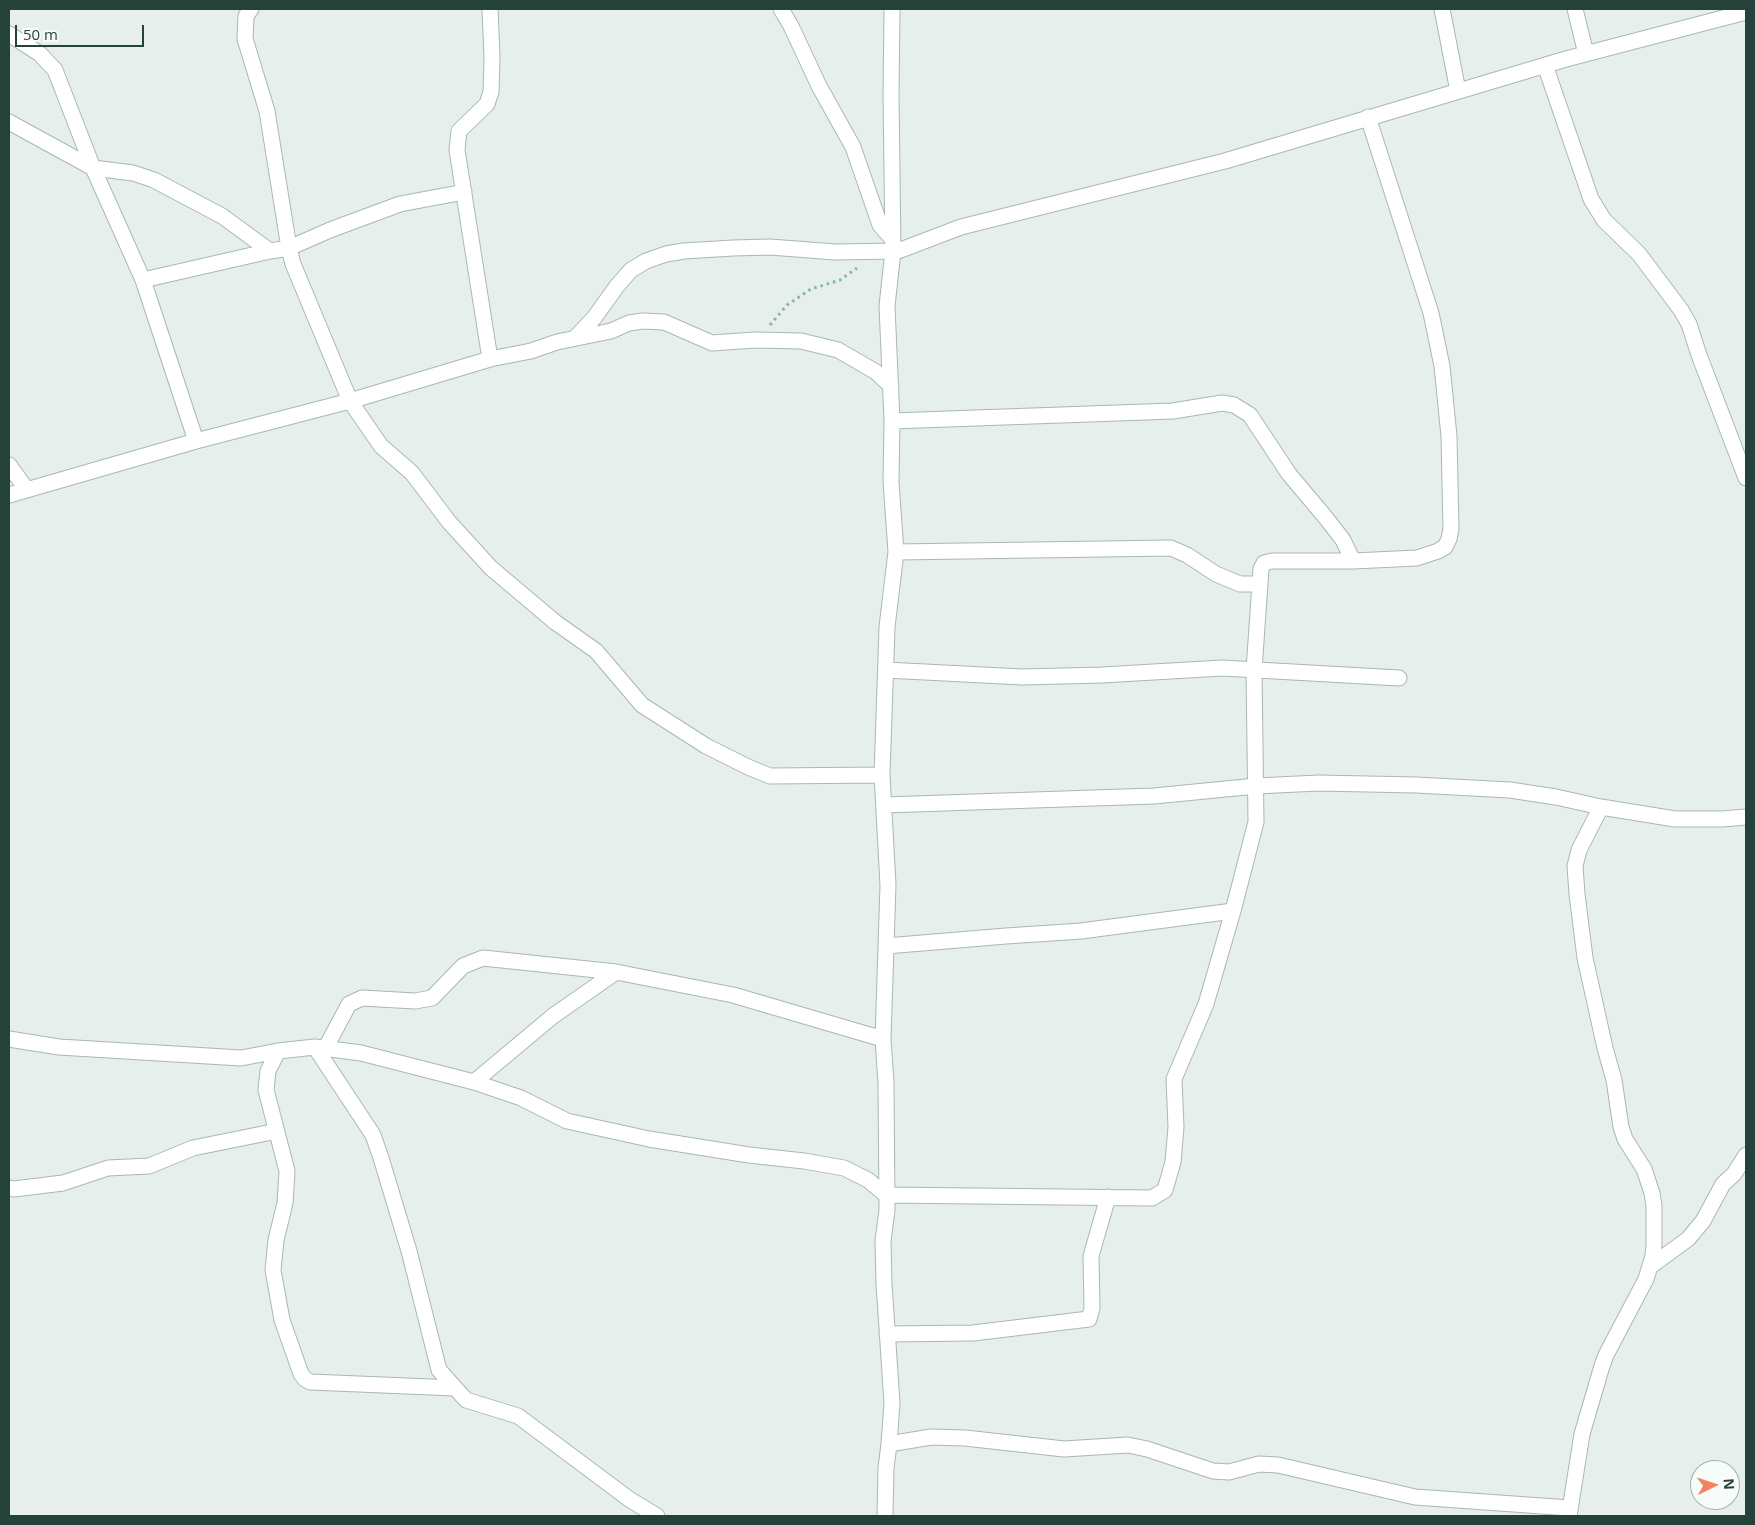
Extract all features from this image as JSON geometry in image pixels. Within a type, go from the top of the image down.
[{"type":"street","points":[[251,9],[246,16],[246,39],[267,111],[293,264],[350,401],[381,446],[412,473],[449,522],[490,568],[555,622],[596,651],[642,705],[706,746],[770,776],[882,775]]},
{"type":"street","points":[[490,9],[491,92],[487,104],[459,131],[457,150],[490,359]]},
{"type":"street","points":[[781,9],[819,86],[853,147],[888,248]]},
{"type":"street","points":[[885,1516],[886,1468],[892,1403],[883,1267],[883,1241],[887,1210],[886,1083],[883,1039],[888,885],[882,775],[888,627],[896,552],[891,482],[892,421],[887,306],[892,9]]},
{"type":"street","points":[[1442,9],[1458,91]]},
{"type":"street","points":[[1575,9],[1586,54]]},
{"type":"street","points":[[575,338],[594,318],[631,270],[646,261],[666,254],[733,248],[835,252],[888,248],[898,251],[961,227],[1225,161],[1544,65],[1746,12]]},
{"type":"street","points":[[9,34],[40,54],[55,70],[93,168],[143,280],[196,441]]},
{"type":"street","points":[[1544,65],[1591,199],[1604,220],[1639,254],[1681,310],[1689,324],[1746,478]]},
{"type":"street","points":[[9,1040],[60,1047],[241,1058],[278,1051],[320,1048],[360,1053],[474,1082],[521,1098],[567,1121],[649,1139],[844,1168],[868,1180],[886,1195],[1152,1198],[1165,1190],[1173,1162],[1176,1126],[1174,1079],[1206,1004],[1233,912],[1256,822],[1254,670],[1260,584],[1264,563],[1272,561],[1353,561],[1417,558],[1445,547],[1449,539],[1449,436],[1442,366],[1431,313],[1368,117]]},
{"type":"street","points":[[9,122],[93,168],[133,173],[154,180],[222,216],[270,251]]},
{"type":"street","points":[[143,280],[289,248],[330,230],[400,204],[464,192]]},
{"type":"street","points":[[9,495],[196,441],[350,401],[490,359],[611,331],[629,323],[653,320],[664,322],[712,343],[755,340],[802,342],[838,350],[876,372],[891,386]]},
{"type":"street","points":[[892,421],[1173,411],[1222,403],[1234,405],[1250,414],[1289,474],[1343,540],[1353,561]]},
{"type":"street","points":[[9,465],[27,490]]},
{"type":"street","points":[[896,552],[1171,548],[1187,555],[1216,574],[1240,584],[1260,584]]},
{"type":"street","points":[[886,670],[1022,678],[1222,668],[1399,678]]},
{"type":"street","points":[[884,805],[1154,796],[1256,786],[1319,784],[1416,785],[1510,790],[1676,819],[1746,817]]},
{"type":"street","points":[[889,1444],[931,1437],[965,1438],[1064,1449],[1128,1445],[1147,1449],[1213,1472],[1229,1472],[1259,1464],[1278,1465],[1416,1497],[1570,1512],[1582,1434],[1602,1366],[1646,1279],[1653,1256],[1654,1206],[1652,1193],[1644,1169],[1625,1139],[1621,1126],[1614,1080],[1585,958],[1576,894],[1575,866],[1579,850],[1601,807]]},
{"type":"street","points":[[886,946],[1081,932],[1233,912]]},
{"type":"street","points":[[320,1048],[349,1004],[362,998],[416,1001],[432,998],[463,966],[482,958],[616,972],[733,995],[883,1039]]},
{"type":"street","points":[[474,1082],[553,1016],[616,972]]},
{"type":"street","points":[[320,1048],[372,1135],[381,1158],[409,1251],[439,1370],[466,1400],[518,1416],[629,1499],[657,1516]]},
{"type":"street","points":[[278,1051],[268,1071],[266,1090],[287,1171],[285,1203],[276,1240],[273,1270],[282,1320],[302,1374],[310,1382],[455,1388]]},
{"type":"street","points":[[9,1188],[63,1183],[108,1168],[149,1166],[193,1148],[277,1132]]},
{"type":"street","points":[[1651,1266],[1688,1239],[1703,1221],[1723,1184],[1734,1174],[1746,1155]]},
{"type":"street","points":[[887,1334],[973,1333],[1089,1319],[1092,1308],[1091,1256],[1108,1197]]},
{"type":"path","points":[[755,340],[787,305],[812,289],[840,280],[888,248]]}]
